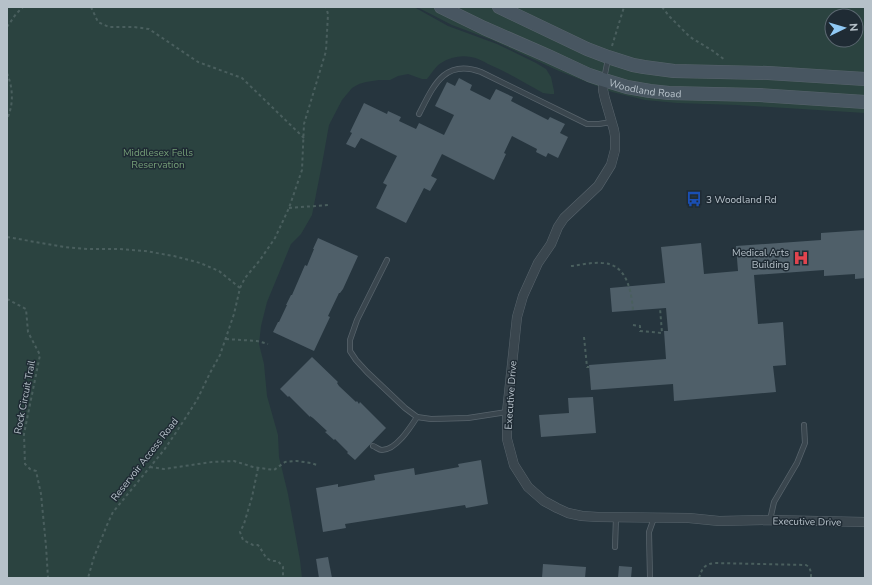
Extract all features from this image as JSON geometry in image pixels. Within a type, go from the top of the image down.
[{"type":"main road","name":"Woodland Road","points":[[441,7],[484,28],[590,75],[636,89],[669,93],[760,95],[865,102]]},
{"type":"main road","name":"Woodland Road","points":[[499,7],[587,49],[633,65],[665,70],[738,72],[865,80]]},
{"type":"street","name":"Executive Drive","points":[[604,80],[603,90],[614,136],[615,150],[611,165],[598,186],[564,218],[558,227],[551,244],[538,263],[523,296],[517,317],[507,412],[507,440],[514,465],[528,486],[544,501],[568,513],[582,516],[689,518],[718,521],[770,520],[865,522]]},
{"type":"lane","points":[[604,80],[608,57]]},
{"type":"lane","points":[[419,114],[435,84],[441,78],[460,68],[468,68],[481,72],[587,124],[611,122]]},
{"type":"lane","points":[[387,260],[357,320],[350,340],[350,351],[367,372],[405,408],[417,417],[431,419],[468,418],[507,412]]},
{"type":"lane","points":[[373,446],[382,450],[390,448],[396,444],[417,417]]},
{"type":"lane","points":[[770,520],[774,502],[797,463],[805,443],[804,425]]},
{"type":"lane","points":[[614,547],[616,517]]},
{"type":"lane","points":[[650,578],[649,532],[654,518]]},
{"type":"path","points":[[7,27],[23,7]]},
{"type":"path","points":[[91,7],[98,22],[109,27],[134,27],[149,29],[198,62],[242,78],[304,138]]},
{"type":"path","name":"Reservoir Access Road","points":[[88,578],[94,557],[113,512],[164,450],[197,400],[220,356],[234,314],[240,288],[245,278],[275,238],[288,208],[302,170],[304,124],[326,51],[328,14],[326,7]]},
{"type":"path","points":[[608,57],[624,7]]},
{"type":"path","points":[[662,7],[690,37],[713,51],[728,62],[738,72]]},
{"type":"path","points":[[7,73],[12,102],[11,110],[7,119]]},
{"type":"path","points":[[288,208],[328,205]]},
{"type":"path","points":[[7,237],[64,247],[145,251],[174,256],[200,263],[219,271],[240,288]]},
{"type":"path","points":[[571,266],[602,262],[611,264],[623,272],[630,286],[633,310]]},
{"type":"path","name":"Rock Circuit Trail","points":[[7,299],[26,309],[28,332],[40,355],[24,434],[25,464],[36,472],[46,546],[48,578]]},
{"type":"path","points":[[633,325],[640,326],[640,331],[663,333],[660,308]]},
{"type":"path","points":[[584,337],[587,367],[589,367]]},
{"type":"path","points":[[226,339],[257,341],[268,344]]},
{"type":"path","points":[[150,467],[164,469],[212,462],[234,461],[253,467],[274,470],[285,462],[297,461],[317,465]]},
{"type":"path","points":[[258,468],[252,497],[240,532],[243,540],[253,545],[258,545],[266,558],[271,562],[278,561],[283,568],[283,578]]},
{"type":"path","points":[[699,578],[705,567],[710,564],[715,564],[806,565],[811,570],[811,578]]},
{"type":"green space","name":"Middlesex Fells Reservation","points":[[7,7],[414,7],[448,26],[497,44],[536,63],[546,69],[551,77],[554,94],[543,93],[480,60],[473,57],[459,56],[444,61],[435,68],[427,79],[422,79],[408,74],[398,76],[390,80],[379,80],[359,84],[352,88],[342,100],[329,125],[312,215],[301,234],[291,244],[267,302],[261,326],[259,344],[264,364],[267,396],[278,435],[279,457],[288,494],[302,578],[7,578]]},
{"type":"green space","points":[[417,7],[865,7],[865,113],[645,100],[612,92],[559,71],[492,40],[452,25]]},
{"type":"building","points":[[459,78],[472,85],[470,90],[490,100],[496,89],[513,97],[511,101],[548,120],[550,117],[565,124],[560,133],[568,137],[558,158],[548,153],[546,157],[536,152],[537,149],[512,136],[504,153],[506,154],[494,180],[442,154],[431,176],[437,179],[430,191],[424,188],[406,223],[376,208],[387,185],[383,183],[397,156],[361,138],[355,148],[346,144],[352,133],[350,132],[364,103],[387,114],[388,111],[401,117],[399,121],[416,129],[419,123],[444,135],[454,115],[435,106],[447,82],[455,86]]},
{"type":"building","points":[[865,230],[865,278],[855,279],[855,274],[824,276],[824,270],[754,275],[758,324],[783,322],[786,365],[773,366],[776,392],[674,401],[673,384],[591,390],[589,365],[666,359],[664,331],[668,331],[666,308],[612,312],[610,288],[665,283],[661,247],[701,243],[704,274],[738,271],[736,246],[821,240],[821,233]]},
{"type":"building","points":[[318,238],[358,256],[343,289],[339,293],[328,316],[330,317],[314,351],[273,332],[305,265],[307,266]]},
{"type":"building","points":[[312,357],[338,382],[337,383],[339,386],[356,402],[357,401],[359,404],[360,402],[386,428],[355,460],[335,439],[334,440],[325,432],[327,431],[280,389]]},
{"type":"building","points":[[593,397],[596,433],[541,437],[539,415],[569,413],[568,398]]},
{"type":"building","points":[[481,460],[488,504],[466,508],[465,505],[345,524],[346,528],[323,532],[316,488],[338,484],[338,487],[375,480],[374,475],[414,468],[415,475],[459,467],[458,464]]},
{"type":"building","points":[[328,557],[332,578],[319,578],[316,559]]},
{"type":"building","points":[[543,564],[586,567],[585,578],[542,578]]},
{"type":"building","points":[[619,566],[632,567],[631,578],[618,578]]},
{"type":"place","name":"3 Woodland Rd","points":[[694,199]]},
{"type":"place","name":"Medical Arts Building","points":[[801,258]]}]
